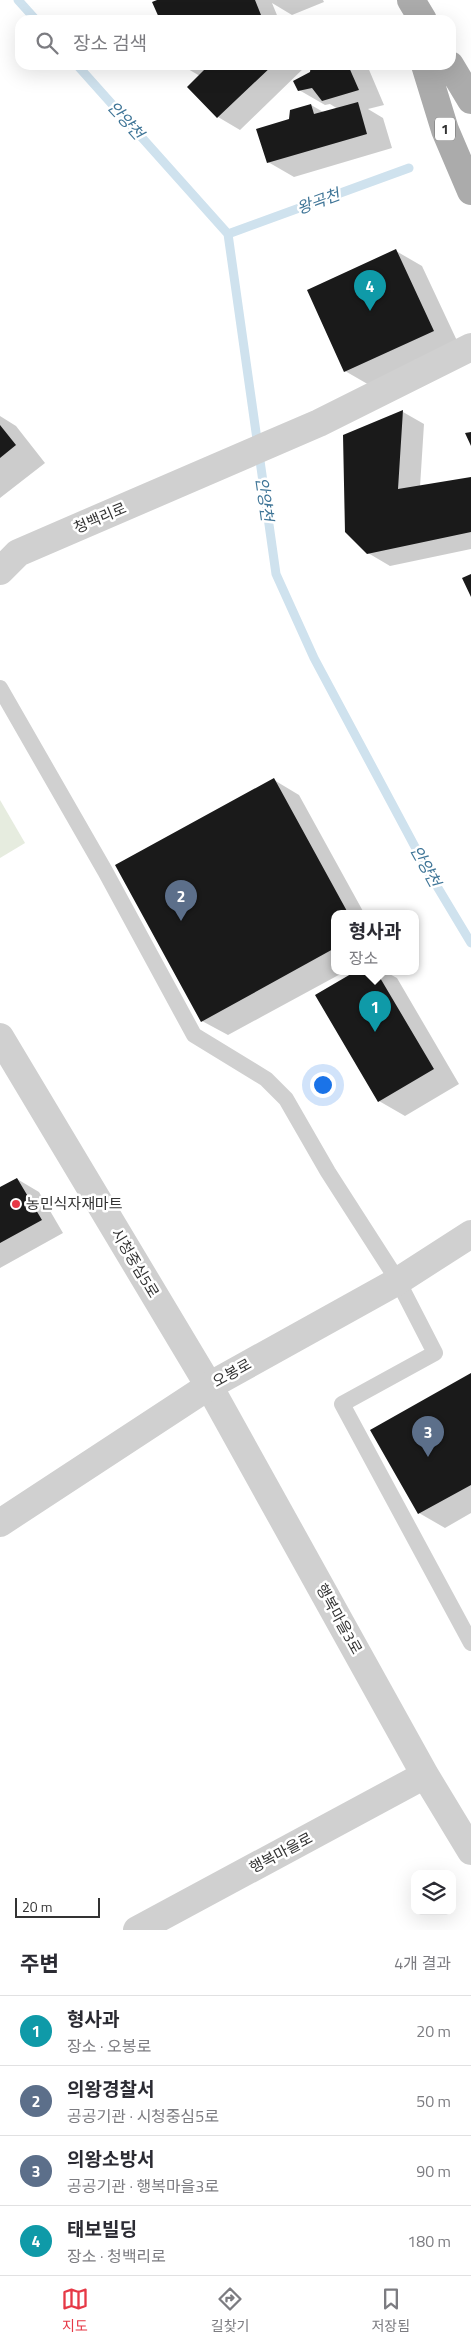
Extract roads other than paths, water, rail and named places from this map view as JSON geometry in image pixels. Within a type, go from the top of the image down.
[{"type":"main road","points":[[405,0],[410,15]]},
{"type":"main road","points":[[411,0],[420,15]]},
{"type":"main road","name":"1","points":[[427,70],[445,130],[471,190]]},
{"type":"main road","points":[[453,70],[471,100]]},
{"type":"street","name":"청백리로","points":[[0,571],[18,553],[319,423],[471,347]]},
{"type":"street","name":"시청중심5로","points":[[3,1049],[209,1386]]},
{"type":"street","name":"오봉로","points":[[0,1524],[209,1386],[398,1281],[471,1234]]},
{"type":"street","name":"행복마을3로","points":[[209,1386],[425,1775],[471,1852]]},
{"type":"street","name":"행복마을로","points":[[137,1930],[425,1775]]},
{"type":"lane","points":[[0,688],[105,871],[194,1035],[266,1079],[286,1099],[328,1172],[398,1281],[435,1353],[342,1404],[471,1643]]},
{"type":"waterway","name":"안양천","points":[[18,0],[32,15]]},
{"type":"waterway","name":"안양천","points":[[81,70],[228,234],[276,574],[314,658],[429,873],[471,943]]},
{"type":"waterway","name":"왕곡천","points":[[228,234],[409,168]]},
{"type":"place","name":"태보빌딩","points":[[370,311]]},
{"type":"place","name":"의왕경찰서","points":[[181,921]]},
{"type":"place","name":"형사과","points":[[375,1032]]},
{"type":"place","name":"농민식자재마트","points":[[16,1204]]},
{"type":"place","name":"의왕소방서","points":[[428,1457]]}]
